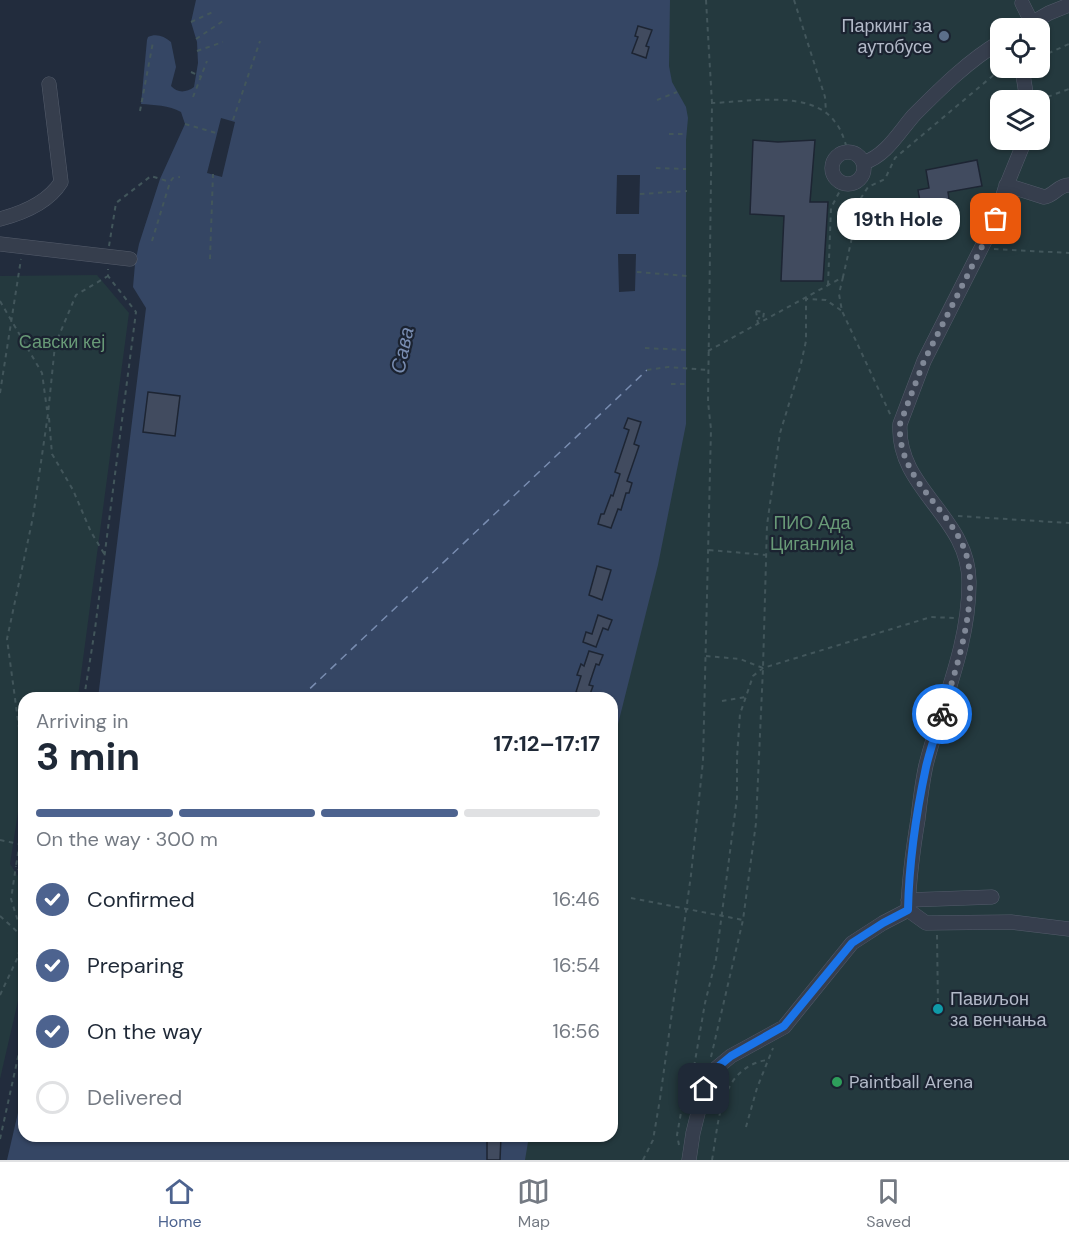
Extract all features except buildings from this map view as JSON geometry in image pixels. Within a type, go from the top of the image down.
[{"type":"street","points":[[1022,3],[1027,18]]},
{"type":"street","points":[[1044,18],[1069,5]]},
{"type":"street","points":[[863,163],[875,158],[943,87],[990,48]]},
{"type":"street","points":[[0,219],[34,206],[55,192],[61,182],[49,84]]},
{"type":"street","points":[[908,905],[926,765],[958,662],[967,619],[969,583],[966,555],[956,533],[913,476],[899,433],[901,416],[924,361],[996,219],[1006,185],[1021,150]]},
{"type":"street","points":[[848,152],[857,154],[863,163],[863,172],[858,180],[849,184],[836,178],[833,173],[833,163],[838,155],[848,152]]},
{"type":"street","points":[[1006,185],[1044,197],[1049,197],[1064,185],[1069,185]]},
{"type":"street","points":[[0,244],[130,260]]},
{"type":"street","points":[[684,1156],[693,1133],[704,1089],[714,1070],[731,1056],[784,1026],[852,943],[908,905],[992,897]]},
{"type":"street","points":[[908,905],[926,922],[1011,922],[1069,929]]},
{"type":"path","points":[[643,1160],[653,1140],[686,908],[703,761],[711,429],[708,402],[708,351],[712,103],[705,0]]},
{"type":"path","points":[[794,0],[825,97],[826,114]]},
{"type":"path","points":[[191,22],[215,11]]},
{"type":"path","points":[[196,39],[223,21]]},
{"type":"path","points":[[233,120],[260,41]]},
{"type":"path","points":[[140,111],[153,42]]},
{"type":"path","points":[[197,51],[223,42]]},
{"type":"path","points":[[1050,53],[1069,44]]},
{"type":"path","points":[[193,97],[207,61]]},
{"type":"path","points":[[191,72],[202,77]]},
{"type":"path","points":[[899,433],[842,311],[839,294],[861,198],[868,187],[885,179],[895,158],[990,78]]},
{"type":"path","points":[[1050,96],[1069,90]]},
{"type":"path","points":[[657,100],[677,92]]},
{"type":"path","points":[[712,103],[798,101],[835,120],[848,152]]},
{"type":"path","points":[[184,124],[216,133]]},
{"type":"path","points":[[669,134],[687,134]]},
{"type":"path","points":[[656,168],[686,170]]},
{"type":"path","points":[[210,259],[213,174]]},
{"type":"path","points":[[85,692],[136,312],[108,276],[108,257],[116,203],[151,176],[170,182]]},
{"type":"path","points":[[152,241],[170,182],[173,178],[180,177]]},
{"type":"path","points":[[828,286],[830,218],[835,198],[844,183]]},
{"type":"path","points":[[640,194],[687,191]]},
{"type":"path","points":[[0,393],[23,247]]},
{"type":"path","points":[[982,248],[1069,253]]},
{"type":"path","points":[[637,272],[687,276]]},
{"type":"path","points":[[18,721],[7,639],[33,517],[48,414],[55,345],[76,295],[108,276]]},
{"type":"path","points":[[708,351],[843,277]]},
{"type":"path","points":[[806,299],[826,300],[842,311]]},
{"type":"path","points":[[711,1058],[743,920],[756,823],[767,525],[780,433],[806,340],[806,299]]},
{"type":"path","points":[[0,301],[42,373],[52,454],[73,490],[91,532],[105,555]]},
{"type":"path","points":[[758,324],[756,312],[764,312],[764,315],[771,316]]},
{"type":"path","points":[[758,318],[763,319],[764,315]]},
{"type":"path","points":[[645,348],[687,350]]},
{"type":"path","points":[[647,370],[668,367],[708,370]]},
{"type":"path","points":[[671,384],[686,384]]},
{"type":"path","points":[[944,515],[1069,523]]},
{"type":"path","points":[[708,550],[766,555]]},
{"type":"path","points":[[684,1156],[677,1135],[694,1067],[705,1003],[716,959],[738,798],[737,757],[740,714],[753,676],[763,668],[931,616],[967,619]]},
{"type":"path","points":[[706,656],[740,659],[763,668]]},
{"type":"path","points":[[722,701],[746,697]]},
{"type":"path","points":[[0,840],[18,844]]},
{"type":"path","points":[[18,851],[11,899],[18,921]]},
{"type":"path","points":[[631,898],[743,920]]},
{"type":"path","points":[[0,916],[18,932]]},
{"type":"path","points":[[936,923],[938,1007]]},
{"type":"path","points":[[0,995],[18,955]]},
{"type":"path","points":[[746,1127],[767,1060],[784,1026]]},
{"type":"path","points":[[0,1139],[18,1058]]},
{"type":"path","points":[[712,1160],[725,1093],[736,1076],[754,1062],[767,1060]]},
{"type":"path","points":[[0,1120],[4,1122]]},
{"type":"green space","name":"ПИО Ада Циганлија","points":[[625,0],[1069,0],[1069,1160],[465,1160],[468,1142],[618,1142],[618,692],[612,692]]},
{"type":"green space","name":"Савски кеј","points":[[97,275],[129,313],[79,692],[18,692],[18,812],[10,864],[18,876],[18,1001],[0,1079],[0,276]]},
{"type":"water","name":"Сава","points":[[196,0],[670,0],[669,66],[672,82],[686,107],[688,118],[686,140],[686,424],[658,565],[618,724],[618,692],[99,692],[146,308],[133,287],[135,264],[139,244],[160,179],[185,124],[181,112],[172,108],[141,104],[147,40],[148,37],[157,35],[171,42],[176,67],[171,86],[176,90],[188,90],[194,87],[198,63],[197,42],[191,22]]},
{"type":"water","points":[[18,1113],[18,1142],[528,1142],[525,1160],[7,1160]]},
{"type":"pier","points":[[221,118],[235,122],[222,177],[207,173]]},
{"type":"pier","points":[[617,175],[640,175],[639,214],[616,214]]},
{"type":"pier","points":[[618,254],[636,254],[635,291],[619,292]]},
{"type":"ferry route","points":[[306,692],[647,370]]},
{"type":"way so far","points":[[942,714],[958,662],[967,619],[968,565],[963,546],[956,533],[913,476],[899,433],[901,416],[924,361],[996,219]]},
{"type":"place","name":"Паркинг за аутобусе","points":[[944,36]]},
{"type":"place","name":"19th Hole","points":[[996,219]]},
{"type":"place","name":"Павиљон за венчања","points":[[938,1009]]},
{"type":"place","name":"Paintball Arena","points":[[837,1082]]},
{"type":"route","points":[[704,1089],[714,1070],[731,1056],[784,1026],[852,943],[908,910],[909,881],[922,786],[942,714]]}]
